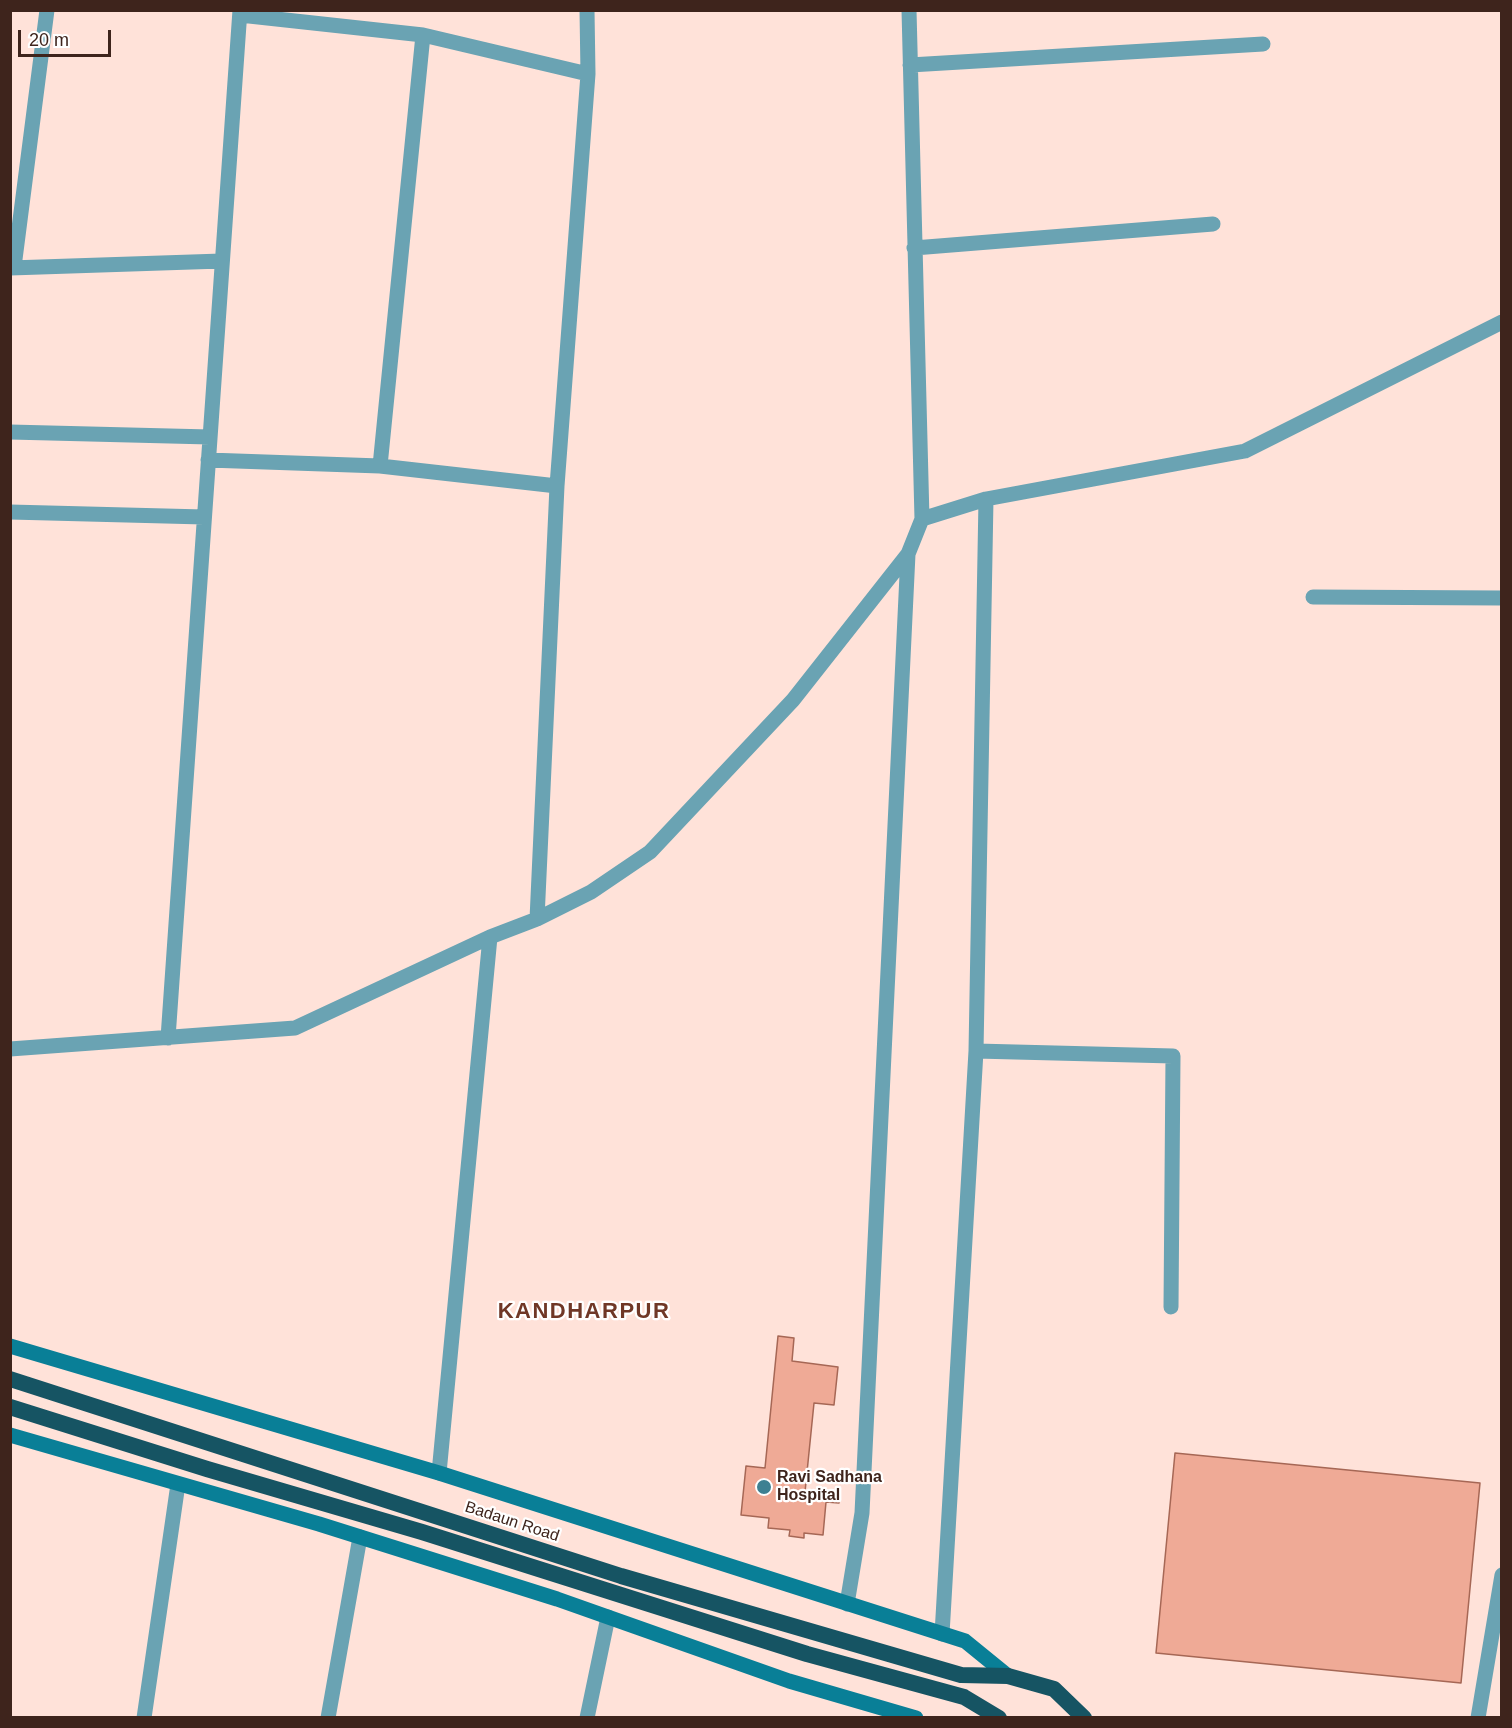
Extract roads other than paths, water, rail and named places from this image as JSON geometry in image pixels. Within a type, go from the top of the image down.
[{"type":"highway","name":"Badaun Road","points":[[10,1379],[621,1576],[953,1673],[1008,1676],[1054,1689],[1084,1718]]},
{"type":"highway","points":[[10,1407],[422,1532],[807,1654],[964,1697],[999,1718]]},
{"type":"main road","points":[[10,1346],[439,1473],[965,1641],[1008,1676]]},
{"type":"main road","points":[[10,1435],[360,1537],[557,1599],[789,1681],[916,1718]]},
{"type":"street","points":[[46,10],[12,268],[222,261]]},
{"type":"street","points":[[537,919],[557,486],[588,74],[587,10]]},
{"type":"street","points":[[10,1049],[295,1028],[490,938],[537,919],[591,892],[650,852],[793,700],[908,554],[922,519],[909,10]]},
{"type":"street","points":[[168,1038],[240,13],[423,34],[588,74]]},
{"type":"street","points":[[380,466],[423,34]]},
{"type":"street","points":[[910,65],[1263,44]]},
{"type":"street","points":[[914,248],[1213,224]]},
{"type":"street","points":[[922,519],[986,499],[1245,451],[1502,322]]},
{"type":"street","points":[[10,432],[210,437]]},
{"type":"street","points":[[208,460],[380,466],[557,486]]},
{"type":"street","points":[[942,1634],[976,1051],[986,499]]},
{"type":"street","points":[[10,512],[204,517]]},
{"type":"street","points":[[847,1604],[862,1513],[908,554]]},
{"type":"street","points":[[1313,597],[1502,598]]},
{"type":"street","points":[[439,1473],[490,938]]},
{"type":"street","points":[[976,1051],[1173,1056],[1171,1308]]},
{"type":"street","points":[[144,1718],[178,1484]]},
{"type":"street","points":[[328,1718],[360,1537]]},
{"type":"street","points":[[1478,1718],[1502,1575]]},
{"type":"street","points":[[587,1718],[608,1617]]},
{"type":"place","name":"Ravi Sadhana Hospital","points":[[764,1487]]},
{"type":"district","name":"KANDHARPUR","points":[[584,1312]]}]
